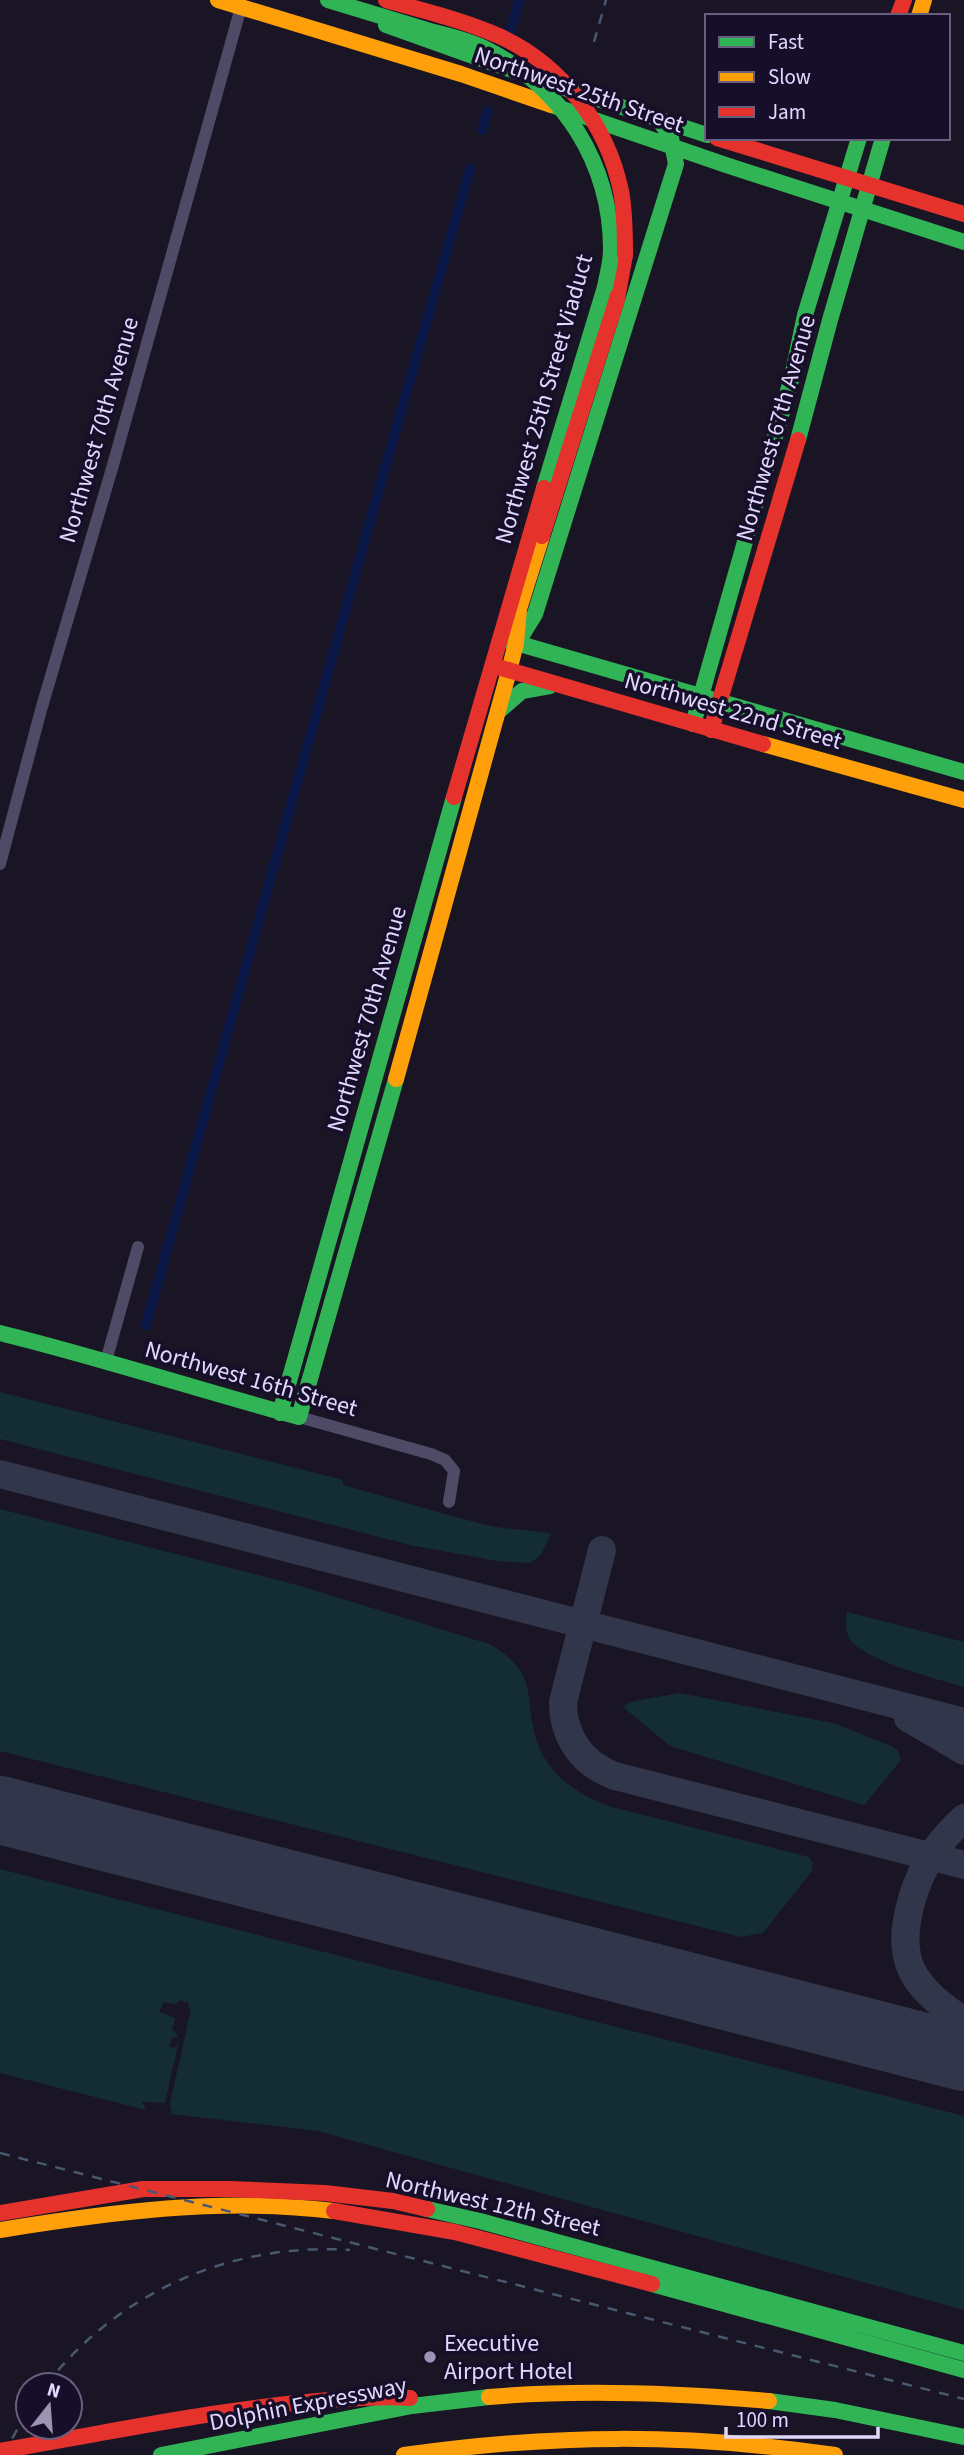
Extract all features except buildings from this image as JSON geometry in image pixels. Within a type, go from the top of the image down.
[{"type":"main road","name":"Northwest 25th Street","points":[[218,0],[241,4],[524,95],[696,155],[964,242]]},
{"type":"main road","name":"Northwest 25th Street","points":[[313,0],[530,77],[705,134]]},
{"type":"main road","name":"Northwest 25th Street Viaduct","points":[[328,0],[484,48],[512,62],[545,87],[574,121],[589,146],[602,180],[609,216],[611,251],[606,286],[499,638]]},
{"type":"main road","name":"Northwest 25th Street Viaduct","points":[[386,0],[502,38],[534,57],[560,78],[581,104],[611,156],[621,189],[625,256],[617,299],[519,609],[516,643]]},
{"type":"main road","points":[[516,643],[535,614],[676,164],[673,146],[660,121]]},
{"type":"main road","name":"Northwest 25th Street","points":[[724,140],[964,214]]},
{"type":"main road","name":"Northwest 67th Avenue","points":[[693,724],[792,377],[805,315],[858,140]]},
{"type":"main road","name":"Northwest 67th Avenue","points":[[711,730],[792,463],[882,140]]},
{"type":"main road","points":[[676,164],[696,155]]},
{"type":"main road","name":"Northwest 22nd Street","points":[[499,638],[964,772]]},
{"type":"main road","name":"Northwest 70th Avenue","points":[[280,1413],[499,638]]},
{"type":"main road","name":"Northwest 70th Avenue","points":[[299,1418],[407,1042],[516,643]]},
{"type":"main road","name":"Northwest 22nd Street","points":[[491,665],[711,730],[964,800]]},
{"type":"main road","points":[[497,713],[522,691],[560,685]]},
{"type":"main road","name":"Northwest 16th Street","points":[[0,1333],[299,1418]]},
{"type":"main road","name":"Northwest 12th Street","points":[[0,2213],[143,2189],[325,2193],[393,2201],[480,2221],[964,2353]]},
{"type":"main road","name":"Northwest 12th Street","points":[[0,2231],[109,2213],[201,2205],[268,2205],[335,2210],[390,2218],[509,2245],[964,2370]]},
{"type":"main road","name":"Dolphin Expressway","points":[[161,2455],[441,2402],[605,2391],[743,2397],[878,2417],[964,2437]]},
{"type":"main road","points":[[0,2451],[278,2404],[384,2396],[441,2402]]},
{"type":"main road","points":[[404,2455],[500,2442],[605,2437],[700,2439],[835,2455]]},
{"type":"main road","points":[[747,2455],[816,2452]]},
{"type":"street","name":"Northwest 70th Avenue","points":[[0,864],[241,4]]},
{"type":"street","points":[[524,95],[530,77]]},
{"type":"street","points":[[106,1361],[138,1247]]},
{"type":"street","name":"Northwest 16th Street","points":[[299,1418],[445,1460],[454,1471],[450,1502]]},
{"type":"green space","points":[[0,1392],[343,1480],[343,1485],[486,1525],[551,1534],[541,1555],[530,1563],[497,1561],[410,1545],[0,1439]]},
{"type":"green space","points":[[0,1509],[297,1585],[489,1644],[506,1655],[524,1678],[539,1747],[551,1768],[568,1784],[608,1806],[809,1857],[813,1863],[812,1871],[763,1933],[741,1937],[0,1751]]},
{"type":"green space","points":[[847,1612],[964,1642],[964,1687],[905,1669],[862,1650],[848,1636]]},
{"type":"green space","points":[[679,1693],[833,1723],[891,1746],[898,1751],[901,1760],[864,1805],[670,1746],[623,1707],[630,1702]]},
{"type":"green space","points":[[0,1869],[964,2116],[964,2310],[318,2131],[172,2114],[170,2104],[191,2009],[188,2008],[189,2003],[179,2000],[176,2004],[164,2002],[159,2012],[175,2018],[172,2030],[178,2038],[173,2037],[169,2046],[175,2048],[179,2040],[165,2103],[142,2102],[146,2110],[0,2073]]},
{"type":"waterway","points":[[507,44],[519,0]]},
{"type":"waterway","points":[[482,130],[488,111]]},
{"type":"waterway","points":[[146,1325],[470,169]]},
{"type":"taxiway","points":[[0,1474],[964,1722]]},
{"type":"taxiway","points":[[602,1550],[563,1702],[566,1727],[584,1757],[615,1776],[964,1865]]},
{"type":"taxiway","points":[[908,1718],[964,1751]]},
{"type":"taxiway","points":[[964,1818],[939,1845],[921,1875],[912,1899],[905,1939],[907,1956],[920,1983],[931,1996],[964,2021]]},
{"type":"runway","points":[[0,1810],[964,2057]]},
{"type":"railway","points":[[594,42],[606,0]]},
{"type":"railway","points":[[0,2153],[964,2399]]},
{"type":"railway","points":[[58,2371],[107,2324],[143,2299],[181,2280],[221,2265],[263,2255],[306,2250],[350,2250]]},
{"type":"railway","points":[[3,2455],[14,2435]]},
{"type":"traffic: fast","points":[[328,0],[479,46],[513,65],[538,85],[559,107],[577,132],[592,158],[602,187],[609,218],[611,250],[605,287]]},
{"type":"traffic: fast","points":[[386,25],[518,72]]},
{"type":"traffic: fast","points":[[564,88],[705,134]]},
{"type":"traffic: fast","points":[[551,105],[964,242]]},
{"type":"traffic: fast","points":[[519,640],[535,614],[676,164],[671,138],[660,121]]},
{"type":"traffic: fast","points":[[693,724],[792,377],[805,315],[858,140]]},
{"type":"traffic: fast","points":[[798,440],[882,140]]},
{"type":"traffic: fast","points":[[544,488],[605,287]]},
{"type":"traffic: fast","points":[[506,640],[964,772]]},
{"type":"traffic: fast","points":[[499,711],[522,691],[550,686]]},
{"type":"traffic: fast","points":[[280,1413],[454,797]]},
{"type":"traffic: fast","points":[[0,1333],[299,1417],[396,1079]]},
{"type":"traffic: fast","points":[[427,2209],[480,2221],[964,2353]]},
{"type":"traffic: fast","points":[[652,2284],[964,2370]]},
{"type":"traffic: fast","points":[[161,2455],[412,2406],[489,2397]]},
{"type":"traffic: fast","points":[[769,2401],[835,2410],[964,2437]]},
{"type":"traffic: slow","points":[[218,0],[461,74],[551,105]]},
{"type":"traffic: slow","points":[[920,14],[924,0]]},
{"type":"traffic: slow","points":[[396,1079],[509,671],[516,643],[519,609],[542,536]]},
{"type":"traffic: slow","points":[[763,744],[964,800]]},
{"type":"traffic: slow","points":[[0,2230],[167,2208],[250,2206],[334,2211]]},
{"type":"traffic: slow","points":[[489,2397],[629,2393],[769,2401]]},
{"type":"traffic: slow","points":[[404,2455],[513,2443],[620,2439],[726,2443],[835,2455]]},
{"type":"traffic: jam","points":[[386,0],[457,20],[499,36],[521,48],[561,80],[593,120],[614,166],[623,207],[625,255]]},
{"type":"traffic: jam","points":[[899,14],[904,0]]},
{"type":"traffic: jam","points":[[724,140],[964,214]]},
{"type":"traffic: jam","points":[[542,536],[617,299],[625,255]]},
{"type":"traffic: jam","points":[[711,730],[798,440]]},
{"type":"traffic: jam","points":[[454,797],[544,488]]},
{"type":"traffic: jam","points":[[498,667],[763,744]]},
{"type":"traffic: jam","points":[[0,2213],[143,2189],[325,2193],[393,2201],[427,2209]]},
{"type":"traffic: jam","points":[[334,2211],[455,2232],[652,2284]]},
{"type":"traffic: jam","points":[[95,2434],[270,2406],[359,2398],[410,2398]]},
{"type":"traffic: jam","points":[[0,2451],[95,2434]]},
{"type":"place","name":"Executive Airport Hotel","points":[[430,2357]]}]
